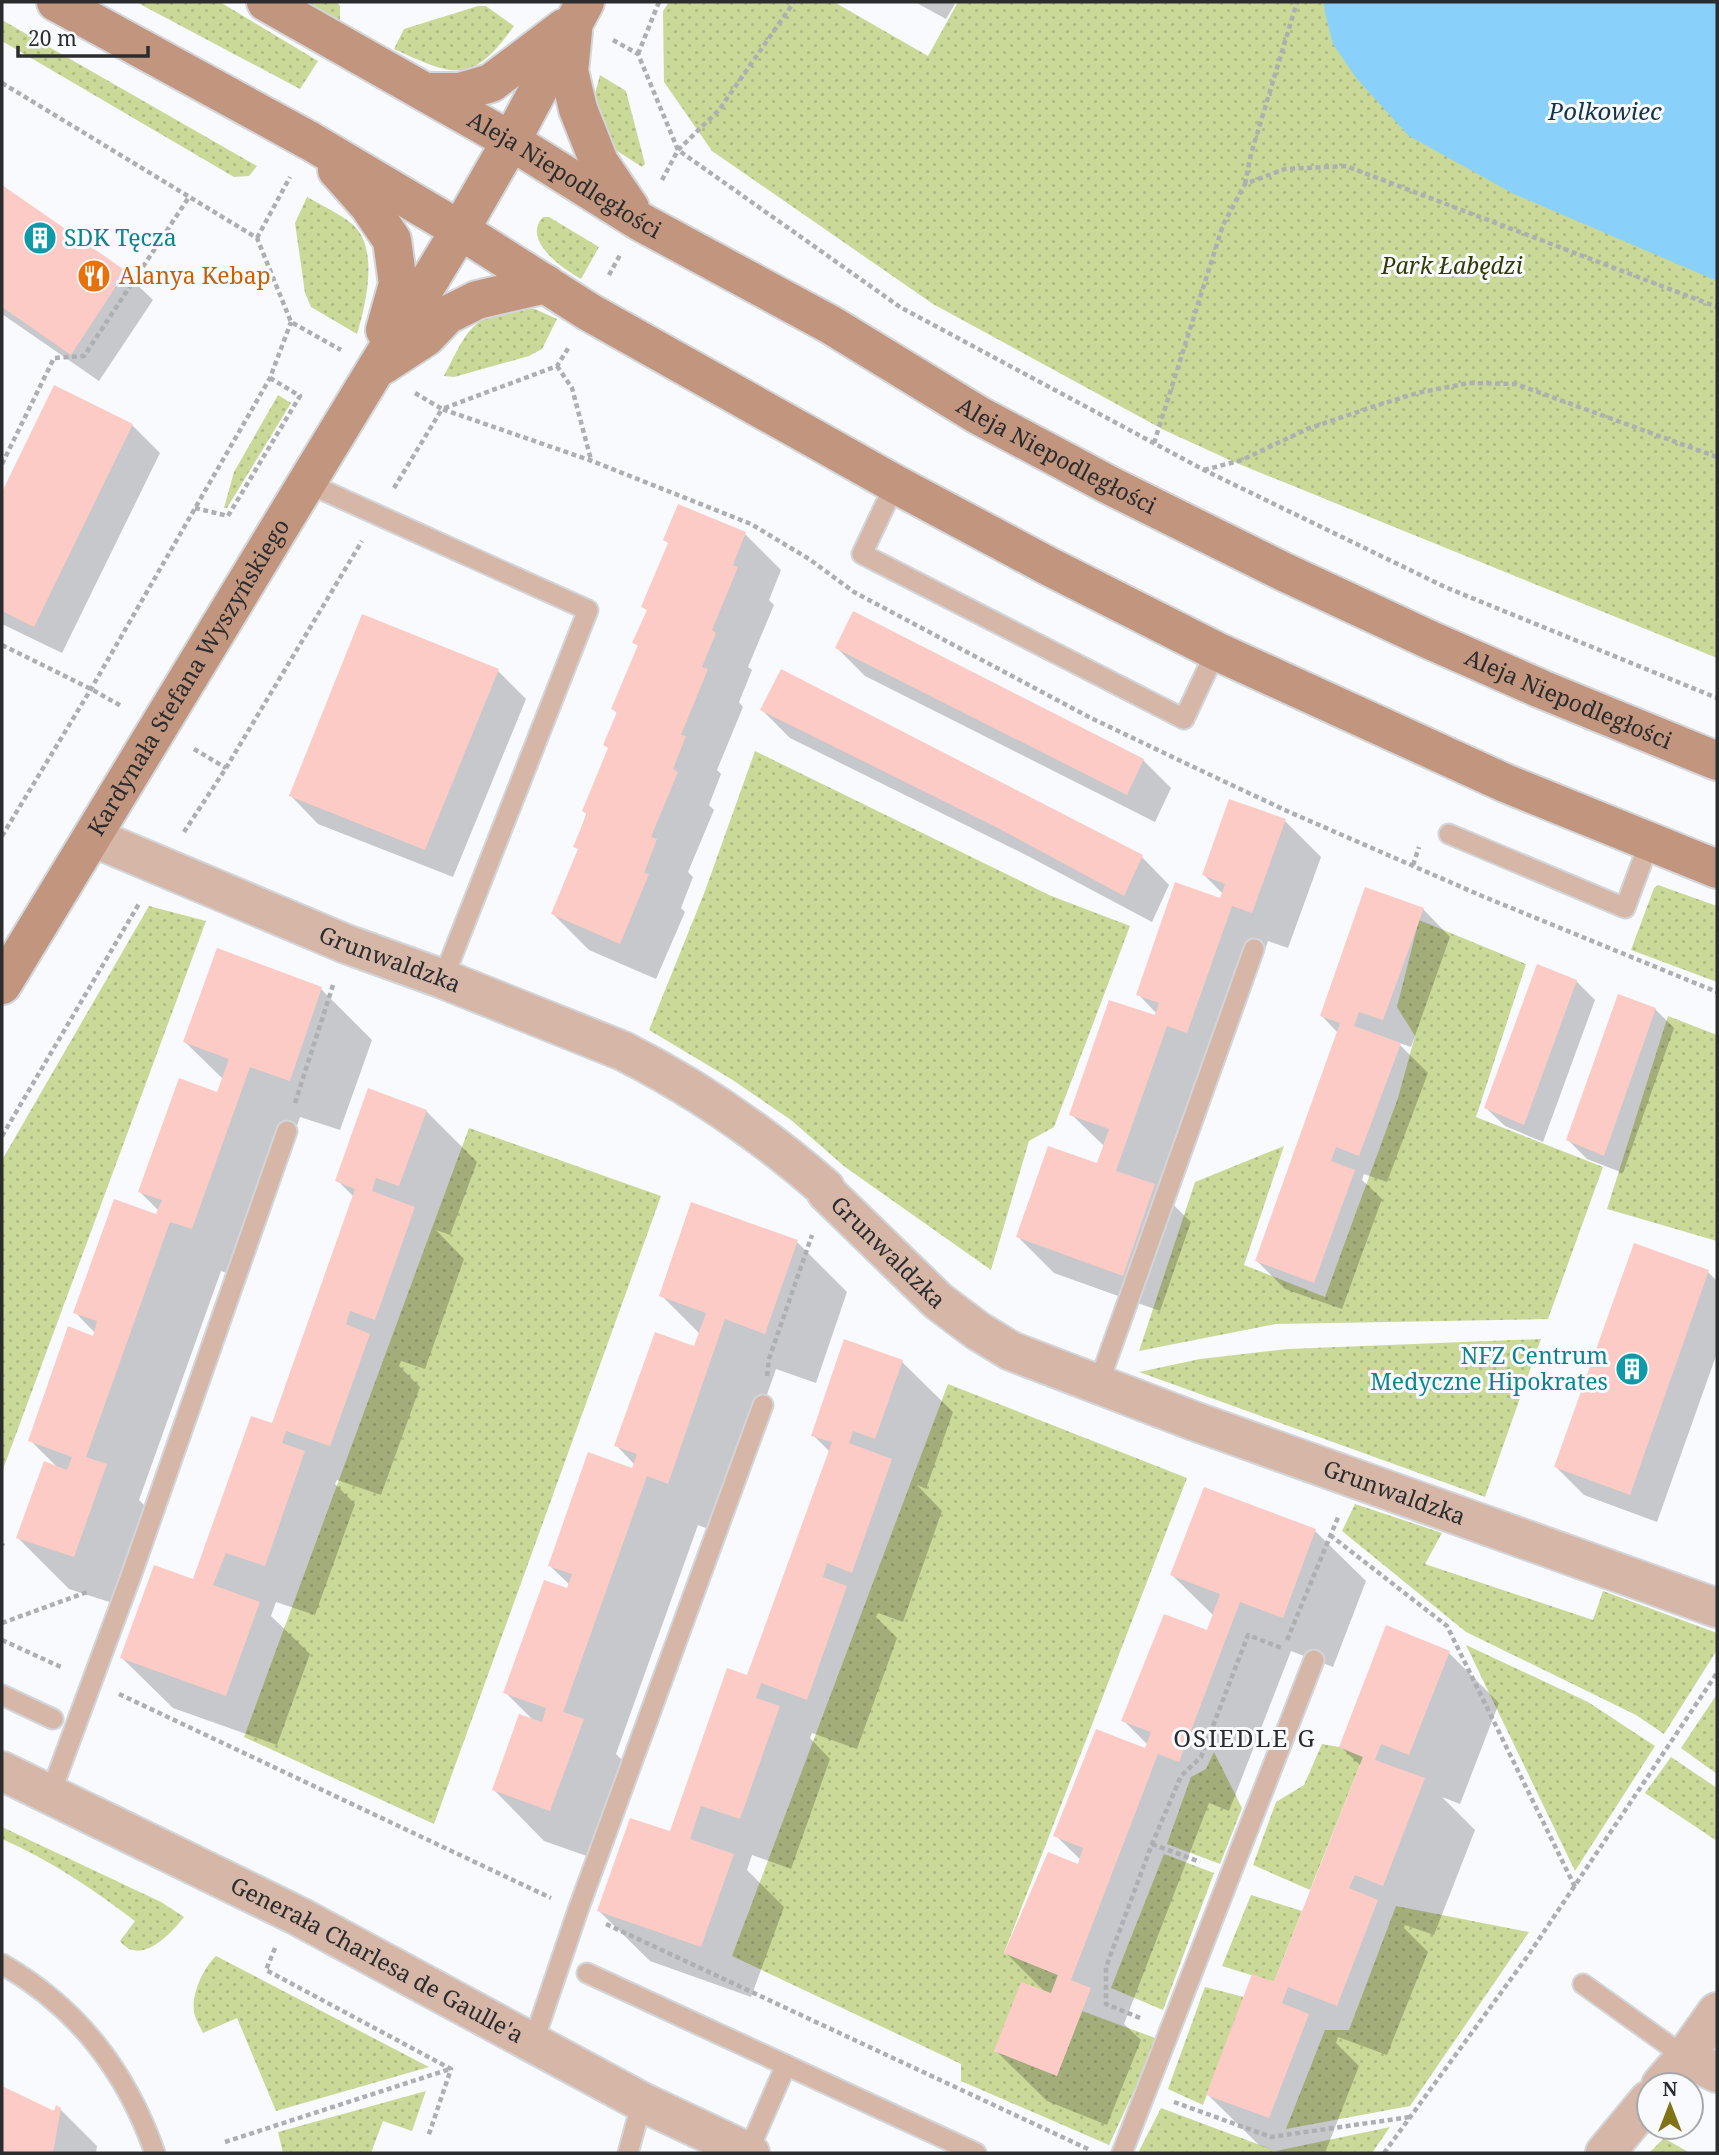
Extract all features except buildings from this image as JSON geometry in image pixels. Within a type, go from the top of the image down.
[{"type":"street","points":[[56,2],[310,141],[460,230],[589,312],[895,484],[1050,567],[1216,651],[1505,783],[1717,869]]},
{"type":"street","name":"Aleja Niepodległości","points":[[266,2],[511,141],[639,221],[831,325],[978,415],[1158,510],[1430,640],[1717,761]]},
{"type":"street","points":[[580,10],[569,71],[578,109],[599,162],[639,221]]},
{"type":"street","name":"Kardynała Stefana Wyszyńskiego","points":[[2,985],[460,230],[511,141],[580,10]]},
{"type":"street","name":"Aleja Niepodległości","points":[[425,92],[460,92],[491,83],[580,10]]},
{"type":"street","name":"Kardynała Stefana Wyszyńskiego","points":[[310,141],[369,206],[392,240],[398,284],[375,370]]},
{"type":"street","points":[[375,370],[426,337],[447,315],[467,305],[513,290],[546,284]]},
{"type":"street","name":"Grunwaldzka","points":[[92,837],[346,944],[443,979],[644,1061],[749,1127],[804,1170],[912,1277],[963,1321],[1012,1351],[1098,1385],[1717,1608]]},
{"type":"street","name":"Generała Charlesa de Gaulle'a","points":[[2,1771],[300,1917],[642,2102],[749,2153]]},
{"type":"street","points":[[1688,2071],[1717,2012]]},
{"type":"street","points":[[1605,2153],[1635,2117]]},
{"type":"lane","points":[[307,483],[588,610],[443,979]]},
{"type":"lane","points":[[895,484],[862,554],[1184,719],[1216,651]]},
{"type":"lane","points":[[1449,834],[1625,908],[1649,843]]},
{"type":"lane","points":[[1098,1385],[1254,949]]},
{"type":"lane","points":[[50,1795],[131,1576],[287,1131]]},
{"type":"lane","points":[[533,2043],[578,1910],[762,1405]]},
{"type":"lane","points":[[1122,2153],[1314,1660]]},
{"type":"lane","points":[[2,1695],[53,1719]]},
{"type":"lane","points":[[2,1964],[28,1979],[74,2017],[112,2063],[142,2116],[155,2153]]},
{"type":"lane","points":[[587,1973],[976,2153]]},
{"type":"lane","points":[[1583,1984],[1687,2071]]},
{"type":"lane","points":[[749,2153],[786,2065]]},
{"type":"lane","points":[[628,2153],[642,2102]]},
{"type":"path","points":[[638,54],[659,2]]},
{"type":"path","points":[[678,150],[719,110],[794,2]]},
{"type":"path","points":[[1154,443],[1223,225],[1245,184],[1251,154],[1297,2]]},
{"type":"path","points":[[580,10],[638,54],[678,150],[900,307],[1204,470],[1445,587],[1717,698]]},
{"type":"path","points":[[2,83],[257,238],[291,322],[270,378],[91,689],[2,836]]},
{"type":"path","points":[[1245,184],[1285,169],[1346,166],[1717,307]]},
{"type":"path","points":[[2,464],[54,358],[84,356],[189,197]]},
{"type":"path","points":[[557,366],[572,388],[592,461]]},
{"type":"path","points":[[195,508],[228,516],[300,396],[270,378]]},
{"type":"path","points":[[1204,470],[1242,460],[1307,429],[1375,406],[1417,393],[1469,383],[1516,384],[1717,457]]},
{"type":"path","points":[[2,1136],[161,867],[226,768],[442,408]]},
{"type":"path","points":[[2,645],[91,689],[226,768]]},
{"type":"path","points":[[287,1131],[346,944]]},
{"type":"path","points":[[762,1405],[769,1359],[826,1192]]},
{"type":"path","points":[[1284,1649],[1354,1478]]},
{"type":"path","points":[[1330,1535],[1447,1626],[1574,1887]]},
{"type":"path","points":[[2,1623],[131,1576]]},
{"type":"path","points":[[1170,2030],[1106,2004],[1106,1967],[1152,1844],[1181,1776],[1201,1757],[1248,1635],[1314,1660]]},
{"type":"path","points":[[1384,2153],[1527,1957],[1717,1674]]},
{"type":"path","points":[[1152,1844],[1231,1874]]},
{"type":"path","points":[[262,1942],[275,1948],[266,1970],[451,2069]]},
{"type":"path","points":[[428,2137],[451,2069]]},
{"type":"path","points":[[225,2142],[451,2069]]},
{"type":"path","points":[[1146,2092],[1271,2137],[1410,2117]]},
{"type":"green space","points":[[136,2],[220,2],[318,61],[300,89]]},
{"type":"green space","points":[[307,2],[336,2],[340,6],[340,21]]},
{"type":"green space","name":"Park Łabędzi","points":[[669,2],[834,2],[928,56],[958,2],[1717,2],[1717,658],[1234,462],[1164,430],[933,304],[712,151],[664,82],[663,11]]},
{"type":"green space","points":[[478,6],[486,6],[514,26],[499,45],[474,67],[448,70],[394,49],[404,29]]},
{"type":"green space","points":[[2,20],[257,166],[249,176],[234,177],[2,41]]},
{"type":"green space","points":[[600,75],[626,91],[645,164],[642,167],[614,149],[593,101]]},
{"type":"green space","points":[[307,197],[351,223],[360,233],[365,246],[368,260],[367,292],[357,334],[311,307],[305,293],[295,223]]},
{"type":"green space","points":[[543,217],[549,217],[599,247],[581,279],[555,261],[541,244],[537,235]]},
{"type":"green space","points":[[517,307],[535,309],[557,319],[542,349],[529,356],[454,377],[444,376],[470,330],[488,316]]},
{"type":"green space","points":[[278,395],[291,403],[227,508],[224,508],[234,472]]},
{"type":"green space","points":[[755,751],[1049,895],[1130,926],[1054,1127],[1029,1141],[991,1270],[845,1167],[791,1120],[731,1079],[649,1030],[705,891]]},
{"type":"green space","points":[[1658,885],[1717,906],[1717,982],[1631,950],[1654,888]]},
{"type":"green space","points":[[149,906],[206,921],[2,1472],[2,1160]]},
{"type":"green space","points":[[1419,920],[1526,964],[1476,1117],[1603,1167],[1548,1319],[1276,1324],[1139,1351],[1195,1182],[1284,1146],[1244,1265],[1325,1297],[1398,1098],[1415,1036],[1397,1007]]},
{"type":"green space","points":[[1668,1016],[1717,1035],[1717,1241],[1607,1209]]},
{"type":"green space","points":[[469,1128],[661,1196],[434,1824],[244,1737]]},
{"type":"green space","points":[[1541,1339],[1485,1497],[1139,1372],[1200,1359],[1288,1349]]},
{"type":"green space","points":[[948,1384],[1187,1478],[1004,1953],[1058,1975],[1051,1993],[994,2051],[1057,2075],[1082,2011],[1158,2039],[1109,2145],[961,2081],[961,2064],[732,1956]]},
{"type":"green space","points":[[1355,1504],[1442,1533],[1425,1564],[1593,1620],[1603,1591],[1717,1633],[1717,1650],[1664,1734],[1636,1715],[1466,1632],[1342,1531]]},
{"type":"green space","points":[[1466,1645],[1588,1702],[1655,1746],[1575,1871]]},
{"type":"green space","points":[[1717,1694],[1717,1774],[1681,1748]]},
{"type":"green space","points":[[1322,1744],[1339,1747],[1363,1757],[1310,1890],[1253,1865],[1276,1802],[1304,1785]]},
{"type":"green space","points":[[1214,1752],[1242,1808],[1220,1864],[1167,1844],[1191,1777],[1206,1769]]},
{"type":"green space","points":[[1671,1757],[1717,1788],[1717,1841],[1645,1793]]},
{"type":"green space","points":[[2,1827],[161,1902],[184,1917],[155,1945],[137,1951],[128,1948],[120,1941],[135,1921],[71,1876],[2,1839]]},
{"type":"green space","points":[[1164,1854],[1214,1873],[1163,2010],[1111,1988]]},
{"type":"green space","points":[[1251,1895],[1302,1911],[1274,1982],[1222,1966]]},
{"type":"green space","points":[[1396,1906],[1529,1932],[1410,2106],[1286,2129],[1325,2030],[1349,2030]]},
{"type":"green space","points":[[216,1956],[429,2067],[276,2111],[237,2018],[203,2033],[195,2017],[196,1989]]},
{"type":"green space","points":[[1205,1987],[1244,1997],[1203,2105],[1168,2089]]},
{"type":"green space","points":[[426,2091],[412,2131],[383,2121],[371,2153],[283,2153],[278,2132]]},
{"type":"green space","points":[[1161,2108],[1276,2151],[1390,2127],[1372,2153],[1138,2153]]},
{"type":"green space","points":[[1661,2141],[1669,2141],[1690,2153],[1649,2153]]},
{"type":"water","name":"Polkowiec","points":[[1324,2],[1717,2],[1717,281],[1514,194],[1409,136],[1357,79],[1333,44]]},
{"type":"place","name":"SDK Tęcza","points":[[40,238]]},
{"type":"place","name":"Alanya Kebap","points":[[94,276]]},
{"type":"place","name":"NFZ Centrum Medyczne Hipokrates","points":[[1632,1369]]},
{"type":"district","name":"OSIEDLE G","points":[[1245,1739]]}]
